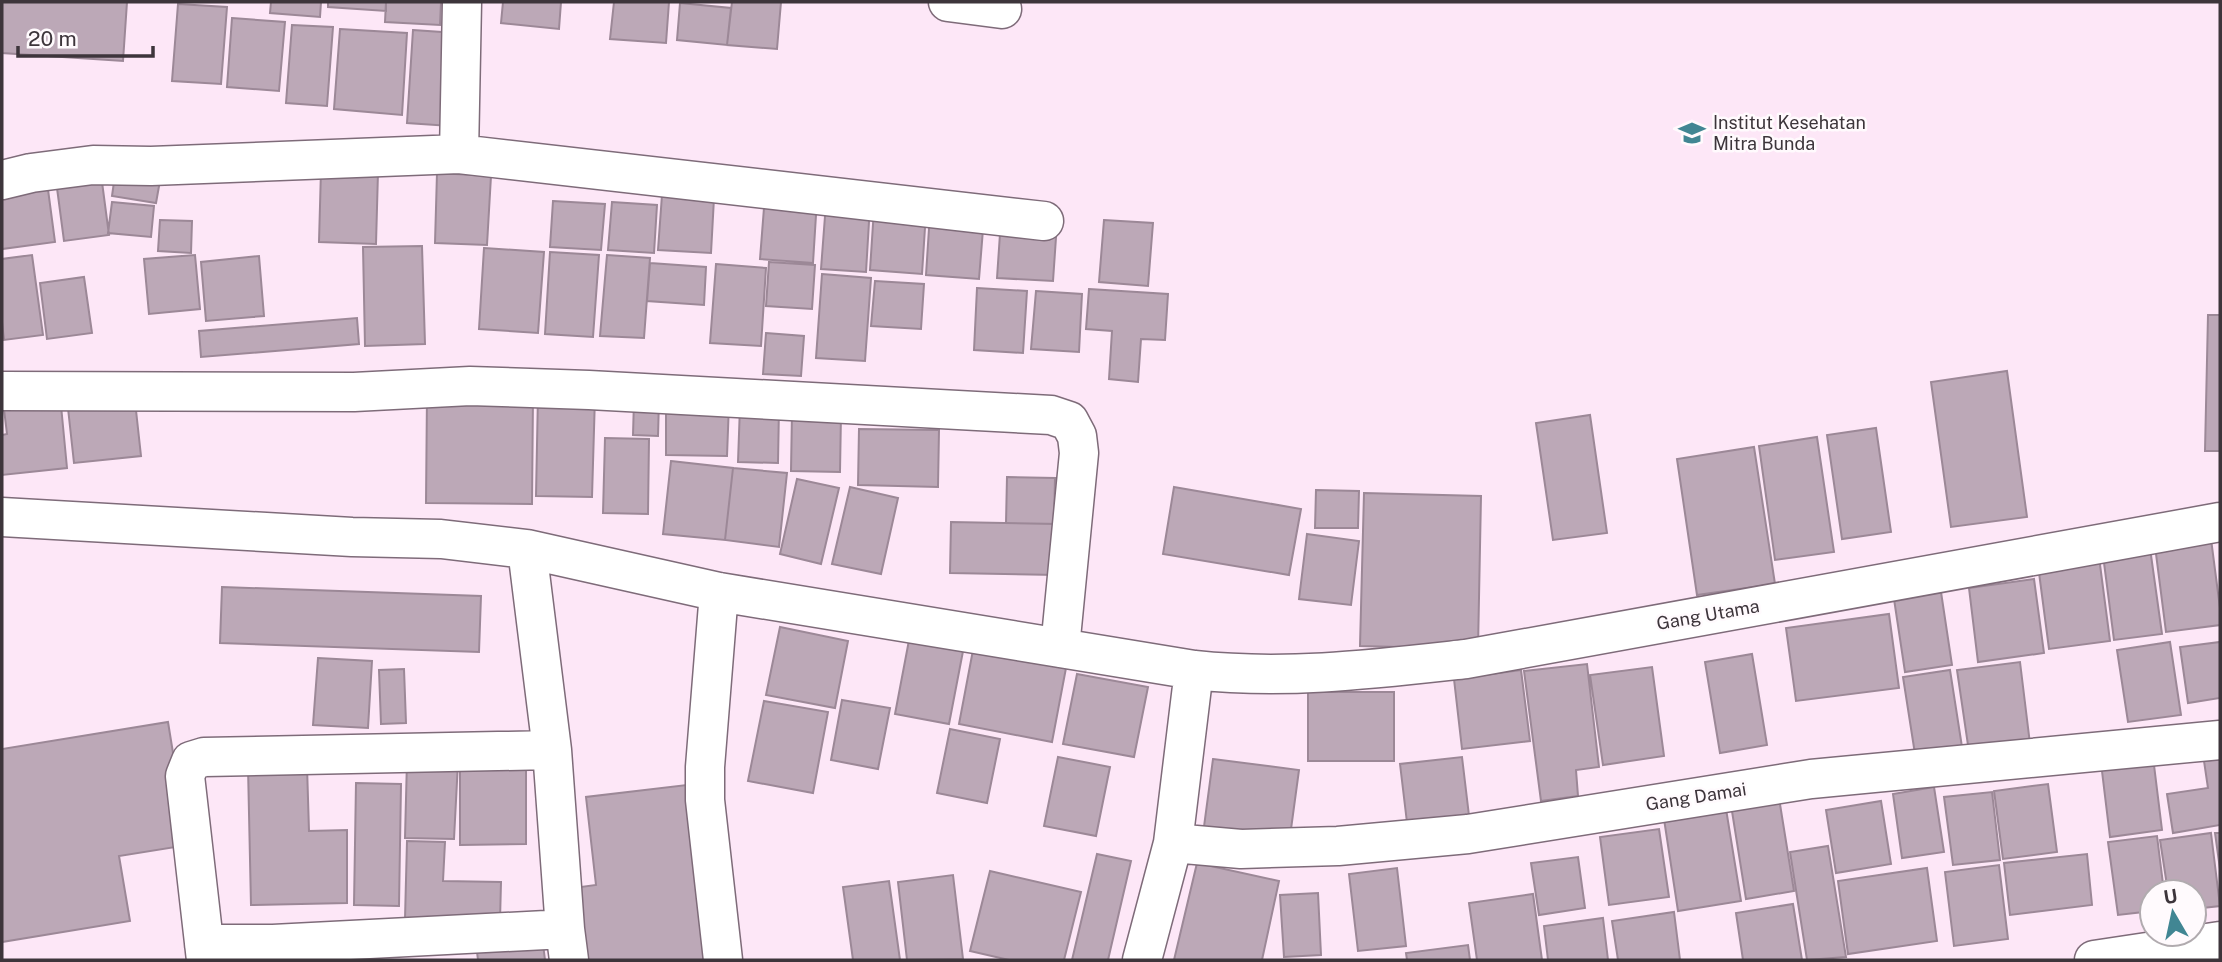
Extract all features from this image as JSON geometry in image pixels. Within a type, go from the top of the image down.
[{"type":"street","points":[[459,154],[462,2]]},
{"type":"street","points":[[948,2],[1002,9]]},
{"type":"street","points":[[2,180],[31,173],[93,165],[151,166],[459,154],[1044,221]]},
{"type":"street","points":[[2,391],[354,392],[470,386],[1051,415],[1069,421],[1077,436],[1079,453],[1060,648]]},
{"type":"street","name":"Gang Utama","points":[[2,517],[352,537],[441,539],[527,549],[719,592],[1194,670],[1241,675],[1343,672],[1466,659],[2219,528]]},
{"type":"street","points":[[527,549],[552,750],[567,945],[273,944],[205,952],[186,776],[191,761],[204,757],[552,750]]},
{"type":"street","points":[[719,592],[705,766],[705,800],[723,960]]},
{"type":"street","points":[[1142,960],[1173,843],[1194,670]]},
{"type":"street","name":"Gang Damai","points":[[1173,843],[1241,849],[1338,846],[1468,834],[1811,779],[2220,740]]},
{"type":"street","points":[[2094,960],[2220,941]]},
{"type":"building","points":[[2,2],[127,2],[123,61],[2,53]]},
{"type":"building","points":[[271,2],[321,2],[320,17],[270,13]]},
{"type":"building","points":[[328,2],[386,2],[386,11],[328,7]]},
{"type":"building","points":[[386,2],[441,2],[440,25],[385,22]]},
{"type":"building","points":[[503,2],[561,2],[559,29],[501,23]]},
{"type":"building","points":[[614,2],[669,2],[666,43],[610,39]]},
{"type":"building","points":[[732,2],[781,2],[777,49],[727,45]]},
{"type":"building","points":[[680,3],[731,8],[727,45],[677,40]]},
{"type":"building","points":[[178,4],[227,7],[221,84],[172,81]]},
{"type":"building","points":[[232,18],[285,22],[279,91],[227,87]]},
{"type":"building","points":[[292,25],[333,27],[327,106],[286,103]]},
{"type":"building","points":[[340,29],[407,33],[402,115],[334,109]]},
{"type":"building","points":[[413,30],[456,33],[450,126],[407,123]]},
{"type":"building","points":[[116,168],[161,175],[156,203],[112,196]]},
{"type":"building","points":[[321,170],[378,172],[376,244],[319,242]]},
{"type":"building","points":[[437,173],[491,176],[487,245],[435,243]]},
{"type":"building","points":[[47,182],[55,242],[2,249],[2,188]]},
{"type":"building","points":[[102,182],[109,235],[64,241],[57,188]]},
{"type":"building","points":[[662,195],[714,198],[711,253],[658,250]]},
{"type":"building","points":[[765,195],[817,199],[813,263],[760,259]]},
{"type":"building","points":[[553,201],[605,204],[601,250],[550,247]]},
{"type":"building","points":[[112,202],[154,206],[151,237],[108,233]]},
{"type":"building","points":[[612,202],[657,205],[654,253],[608,250]]},
{"type":"building","points":[[826,203],[870,205],[866,272],[821,269]]},
{"type":"building","points":[[874,209],[926,212],[922,274],[870,270]]},
{"type":"building","points":[[930,213],[984,217],[979,279],[926,275]]},
{"type":"building","points":[[1001,219],[1057,223],[1053,281],[997,278]]},
{"type":"building","points":[[160,220],[192,221],[191,253],[158,251]]},
{"type":"building","points":[[1104,220],[1153,223],[1148,286],[1099,282]]},
{"type":"building","points":[[422,246],[425,344],[365,346],[363,247]]},
{"type":"building","points":[[484,248],[544,252],[538,333],[479,329]]},
{"type":"building","points":[[550,252],[599,255],[593,337],[545,334]]},
{"type":"building","points":[[32,255],[43,335],[4,340],[2,259]]},
{"type":"building","points":[[195,255],[200,309],[149,314],[144,259]]},
{"type":"building","points":[[607,255],[650,258],[644,338],[600,336]]},
{"type":"building","points":[[259,256],[264,316],[206,321],[201,262]]},
{"type":"building","points":[[769,262],[815,265],[812,309],[766,306]]},
{"type":"building","points":[[650,263],[706,267],[704,305],[647,301]]},
{"type":"building","points":[[716,264],[766,268],[761,346],[710,343]]},
{"type":"building","points":[[822,274],[871,278],[865,361],[816,358]]},
{"type":"building","points":[[84,277],[92,333],[47,339],[40,283]]},
{"type":"building","points":[[875,281],[924,284],[921,329],[871,326]]},
{"type":"building","points":[[977,288],[1027,291],[1023,353],[974,350]]},
{"type":"building","points":[[1089,289],[1168,294],[1165,340],[1141,339],[1138,382],[1109,379],[1112,331],[1086,329]]},
{"type":"building","points":[[1036,291],[1082,294],[1079,352],[1031,349]]},
{"type":"building","points":[[2208,315],[2220,315],[2220,451],[2205,451]]},
{"type":"building","points":[[357,318],[359,344],[201,357],[199,331]]},
{"type":"building","points":[[766,333],[804,336],[801,376],[763,374]]},
{"type":"building","points":[[2007,371],[2027,517],[1951,527],[1931,382]]},
{"type":"building","points":[[134,392],[141,456],[74,463],[67,399]]},
{"type":"building","points":[[538,394],[595,396],[592,497],[536,496]]},
{"type":"building","points":[[60,395],[67,468],[2,475],[2,435],[7,434],[3,401]]},
{"type":"building","points":[[427,395],[533,396],[532,504],[426,503]]},
{"type":"building","points":[[634,400],[659,400],[658,436],[633,435]]},
{"type":"building","points":[[666,402],[729,403],[727,456],[666,455]]},
{"type":"building","points":[[740,406],[779,407],[778,463],[738,462]]},
{"type":"building","points":[[792,413],[841,414],[840,472],[791,471]]},
{"type":"building","points":[[1590,415],[1607,533],[1553,540],[1536,423]]},
{"type":"building","points":[[1876,428],[1891,532],[1842,539],[1827,435]]},
{"type":"building","points":[[859,429],[939,430],[938,487],[858,485]]},
{"type":"building","points":[[1817,437],[1834,552],[1775,560],[1759,446]]},
{"type":"building","points":[[605,438],[649,439],[648,514],[603,513]]},
{"type":"building","points":[[1754,447],[1775,584],[1697,595],[1677,459]]},
{"type":"building","points":[[671,461],[733,468],[725,540],[663,534]]},
{"type":"building","points":[[733,468],[787,473],[779,547],[725,540]]},
{"type":"building","points":[[1007,477],[1055,478],[1054,524],[1006,523]]},
{"type":"building","points":[[797,479],[839,488],[821,564],[780,554]]},
{"type":"building","points":[[850,487],[898,498],[881,574],[832,564]]},
{"type":"building","points":[[1174,487],[1301,509],[1289,575],[1163,554]]},
{"type":"building","points":[[1316,490],[1359,491],[1358,528],[1315,528]]},
{"type":"building","points":[[1364,493],[1481,496],[1478,649],[1360,646]]},
{"type":"building","points":[[951,522],[1059,524],[1057,575],[950,573]]},
{"type":"building","points":[[1307,534],[1359,541],[1351,605],[1299,599]]},
{"type":"building","points":[[2211,539],[2220,625],[2166,632],[2155,546]]},
{"type":"building","points":[[2150,548],[2162,634],[2114,640],[2103,555]]},
{"type":"building","points":[[2099,557],[2110,641],[2049,649],[2038,565]]},
{"type":"building","points":[[2034,579],[2044,653],[1978,662],[1969,588]]},
{"type":"building","points":[[222,587],[481,596],[479,652],[220,643]]},
{"type":"building","points":[[1941,592],[1952,665],[1905,672],[1894,599]]},
{"type":"building","points":[[1889,614],[1899,688],[1796,701],[1786,628]]},
{"type":"building","points":[[780,627],[848,641],[835,708],[766,695]]},
{"type":"building","points":[[910,635],[964,646],[949,724],[895,714]]},
{"type":"building","points":[[2170,642],[2181,715],[2128,722],[2117,650]]},
{"type":"building","points":[[2220,642],[2220,698],[2188,703],[2180,647]]},
{"type":"building","points":[[973,650],[1066,668],[1052,742],[959,724]]},
{"type":"building","points":[[1752,654],[1767,745],[1720,753],[1705,662]]},
{"type":"building","points":[[318,658],[372,661],[368,728],[313,725]]},
{"type":"building","points":[[2020,662],[2030,744],[1969,752],[1957,670]]},
{"type":"building","points":[[1587,664],[1599,767],[1576,770],[1578,796],[1541,801],[1524,671]]},
{"type":"building","points":[[1652,667],[1664,756],[1603,765],[1590,675]]},
{"type":"building","points":[[404,669],[406,723],[381,724],[379,670]]},
{"type":"building","points":[[1521,670],[1530,741],[1462,749],[1454,679]]},
{"type":"building","points":[[1950,670],[1962,747],[1915,754],[1903,677]]},
{"type":"building","points":[[1077,674],[1148,687],[1134,757],[1063,744]]},
{"type":"building","points":[[1308,692],[1394,692],[1394,761],[1308,761]]},
{"type":"building","points":[[842,700],[890,708],[878,769],[831,760]]},
{"type":"building","points":[[764,701],[828,712],[813,793],[748,781]]},
{"type":"building","points":[[168,722],[188,845],[119,856],[130,921],[2,942],[2,749]]},
{"type":"building","points":[[950,729],[1000,739],[987,803],[937,793]]},
{"type":"building","points":[[1058,757],[1110,767],[1096,836],[1044,826]]},
{"type":"building","points":[[1462,757],[1470,824],[1408,831],[1400,764]]},
{"type":"building","points":[[2153,757],[2162,830],[2110,837],[2101,763]]},
{"type":"building","points":[[1213,759],[1299,770],[1289,844],[1203,834]]},
{"type":"building","points":[[2220,759],[2220,825],[2173,833],[2167,794],[2208,788],[2204,761]]},
{"type":"building","points":[[407,760],[458,762],[454,839],[405,838]]},
{"type":"building","points":[[307,766],[309,831],[347,830],[347,903],[251,905],[248,767]]},
{"type":"building","points":[[460,768],[526,768],[526,844],[460,845]]},
{"type":"building","points":[[356,783],[401,784],[399,906],[354,905]]},
{"type":"building","points":[[695,784],[715,960],[582,960],[573,888],[596,885],[586,797]]},
{"type":"building","points":[[2048,784],[2057,852],[2003,859],[1994,791]]},
{"type":"building","points":[[1934,787],[1944,852],[1902,858],[1893,794]]},
{"type":"building","points":[[1992,792],[2000,860],[1953,865],[1944,797]]},
{"type":"building","points":[[1779,798],[1794,891],[1746,899],[1731,805]]},
{"type":"building","points":[[1881,801],[1891,864],[1836,873],[1826,810]]},
{"type":"building","points":[[1726,809],[1741,901],[1678,911],[1664,819]]},
{"type":"building","points":[[1659,829],[1669,897],[1609,905],[1600,837]]},
{"type":"building","points":[[2211,833],[2220,906],[2208,907],[2208,878],[2166,878],[2160,840]]},
{"type":"building","points":[[2215,833],[2220,833],[2220,869]]},
{"type":"building","points":[[2157,836],[2162,878],[2138,878],[2138,913],[2118,915],[2108,842]]},
{"type":"building","points":[[407,841],[445,842],[443,881],[501,882],[500,921],[405,919]]},
{"type":"building","points":[[1828,846],[1846,957],[1807,960],[1790,852]]},
{"type":"building","points":[[1097,854],[1131,861],[1108,960],[1072,960]]},
{"type":"building","points":[[2087,854],[2092,905],[2010,915],[2004,863]]},
{"type":"building","points":[[1578,857],[1585,908],[1539,915],[1531,863]]},
{"type":"building","points":[[1197,863],[1279,881],[1262,960],[1174,960]]},
{"type":"building","points":[[1999,865],[2008,939],[1954,946],[1945,872]]},
{"type":"building","points":[[1397,868],[1406,946],[1358,951],[1349,874]]},
{"type":"building","points":[[1927,868],[1937,941],[1848,954],[1838,881]]},
{"type":"building","points":[[990,871],[1081,892],[1064,960],[1009,960],[970,951]]},
{"type":"building","points":[[953,875],[963,959],[907,960],[898,882]]},
{"type":"building","points":[[889,881],[900,960],[853,960],[843,887]]},
{"type":"building","points":[[1318,893],[1321,955],[1284,957],[1280,895]]},
{"type":"building","points":[[1533,894],[1542,960],[1477,960],[1469,903]]},
{"type":"building","points":[[1793,904],[1802,960],[1743,960],[1736,913]]},
{"type":"building","points":[[1674,912],[1680,960],[1618,960],[1612,921]]},
{"type":"building","points":[[1603,918],[1608,960],[1548,960],[1544,926]]},
{"type":"building","points":[[543,944],[545,960],[478,960],[477,952]]},
{"type":"building","points":[[1468,945],[1470,960],[1407,960],[1406,953]]},
{"type":"place","name":"Institut Kesehatan Mitra Bunda","points":[[1692,133]]}]
